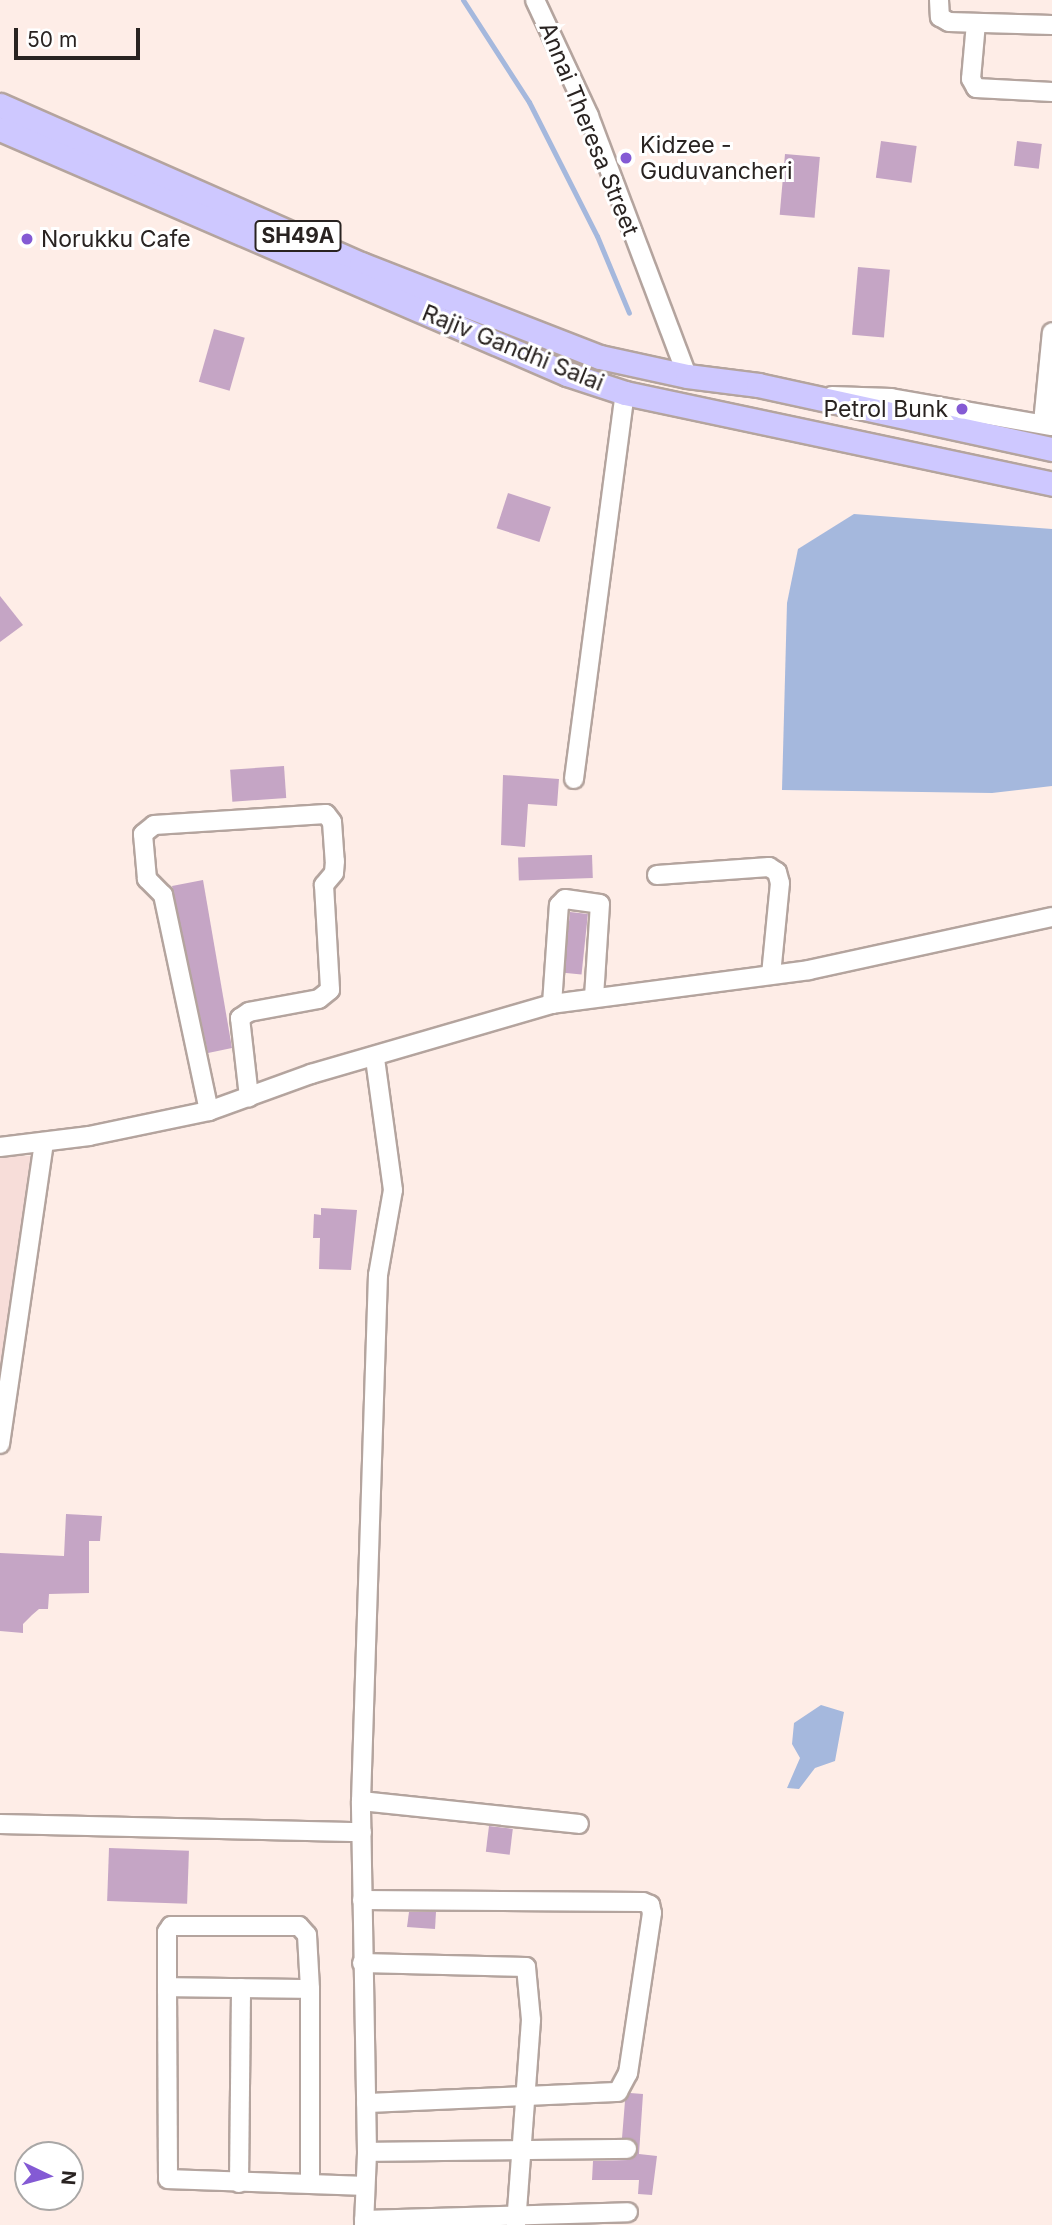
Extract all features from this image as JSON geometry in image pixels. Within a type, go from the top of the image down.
[{"type":"main road","name":"Rajiv Gandhi Salai","points":[[0,105],[346,268],[610,388],[1052,484]]},
{"type":"main road","name":"Rajiv Gandhi Salai","points":[[0,130],[346,268],[623,364],[818,398],[1052,449]]},
{"type":"street","name":"Annai Theresa Street","points":[[535,0],[589,116],[687,376]]},
{"type":"street","points":[[939,0],[944,20],[1052,25]]},
{"type":"street","points":[[976,23],[971,79],[976,88],[1052,92]]},
{"type":"street","points":[[818,398],[847,393],[883,397],[1048,424],[1052,332]]},
{"type":"street","points":[[574,779],[610,388]]},
{"type":"street","points":[[209,1111],[163,895],[147,879],[143,834],[154,825],[326,814],[332,822],[335,860],[334,873],[324,885],[330,990],[319,999],[249,1012],[240,1018],[249,1097]]},
{"type":"street","points":[[657,876],[769,867],[777,872],[780,883],[771,974]]},
{"type":"street","points":[[552,1004],[559,905],[565,899],[600,904],[594,997]]},
{"type":"street","points":[[0,1147],[44,1142],[209,1111],[552,1004],[771,974],[1052,917]]},
{"type":"street","points":[[375,1058],[393,1190],[378,1275],[361,1801],[367,2152],[364,2222],[516,2220],[628,2212]]},
{"type":"street","points":[[0,1444],[44,1142]]},
{"type":"street","points":[[361,1801],[579,1824]]},
{"type":"street","points":[[0,1824],[362,1832]]},
{"type":"street","points":[[362,1900],[650,1905],[622,2088],[608,2094],[366,2103]]},
{"type":"street","points":[[310,2183],[310,1989],[307,1935],[299,1926],[171,1926],[167,1932],[168,2179],[365,2186]]},
{"type":"street","points":[[362,1963],[526,1967],[531,2000],[516,2220]]},
{"type":"street","points":[[167,1987],[310,1989]]},
{"type":"street","points":[[239,2183],[241,1989]]},
{"type":"street","points":[[367,2152],[627,2149]]},
{"type":"shaded area","points":[[0,1156],[33,1156],[0,1377]]},
{"type":"water","points":[[854,514],[1052,529],[1052,786],[992,793],[782,790],[787,603],[798,549]]},
{"type":"water","points":[[821,1705],[844,1712],[835,1761],[815,1768],[799,1789],[787,1788],[800,1758],[792,1744],[794,1723]]},
{"type":"building","points":[[881,141],[917,146],[912,183],[876,178]]},
{"type":"building","points":[[1017,141],[1042,144],[1039,169],[1014,166]]},
{"type":"building","points":[[785,154],[820,157],[815,218],[780,215]]},
{"type":"building","points":[[858,267],[890,270],[884,338],[852,335]]},
{"type":"building","points":[[214,329],[245,338],[230,391],[199,382]]},
{"type":"building","points":[[508,493],[551,507],[539,542],[497,528]]},
{"type":"building","points":[[0,596],[23,625],[0,642]]},
{"type":"building","points":[[284,766],[286,798],[232,802],[230,770]]},
{"type":"building","points":[[503,775],[559,779],[557,806],[528,804],[525,847],[501,845]]},
{"type":"building","points":[[592,855],[593,878],[519,881],[518,858]]},
{"type":"building","points":[[203,880],[232,1048],[208,1053],[172,886]]},
{"type":"building","points":[[570,912],[588,914],[582,975],[564,973]]},
{"type":"building","points":[[321,1208],[357,1210],[351,1270],[319,1269],[320,1238],[313,1238],[314,1214],[321,1215]]},
{"type":"building","points":[[66,1514],[102,1516],[100,1541],[89,1541],[89,1593],[49,1594],[48,1609],[39,1609],[32,1615],[23,1624],[23,1633],[0,1631],[0,1553],[64,1556]]},
{"type":"building","points":[[489,1826],[513,1829],[510,1855],[486,1852]]},
{"type":"building","points":[[109,1848],[189,1851],[187,1904],[107,1901]]},
{"type":"building","points":[[409,1912],[436,1912],[435,1929],[407,1927]]},
{"type":"building","points":[[630,2093],[643,2094],[639,2154],[657,2156],[652,2195],[638,2194],[639,2180],[592,2180],[593,2161],[628,2160],[637,2154],[636,2143],[622,2138],[625,2101]]},
{"type":"waterway","points":[[463,0],[529,102],[597,236],[629,313]]},
{"type":"place","name":"Kidzee - Guduvancheri","points":[[626,158]]},
{"type":"place","name":"Norukku Cafe","points":[[27,239]]},
{"type":"place","name":"Petrol Bunk","points":[[962,409]]}]
